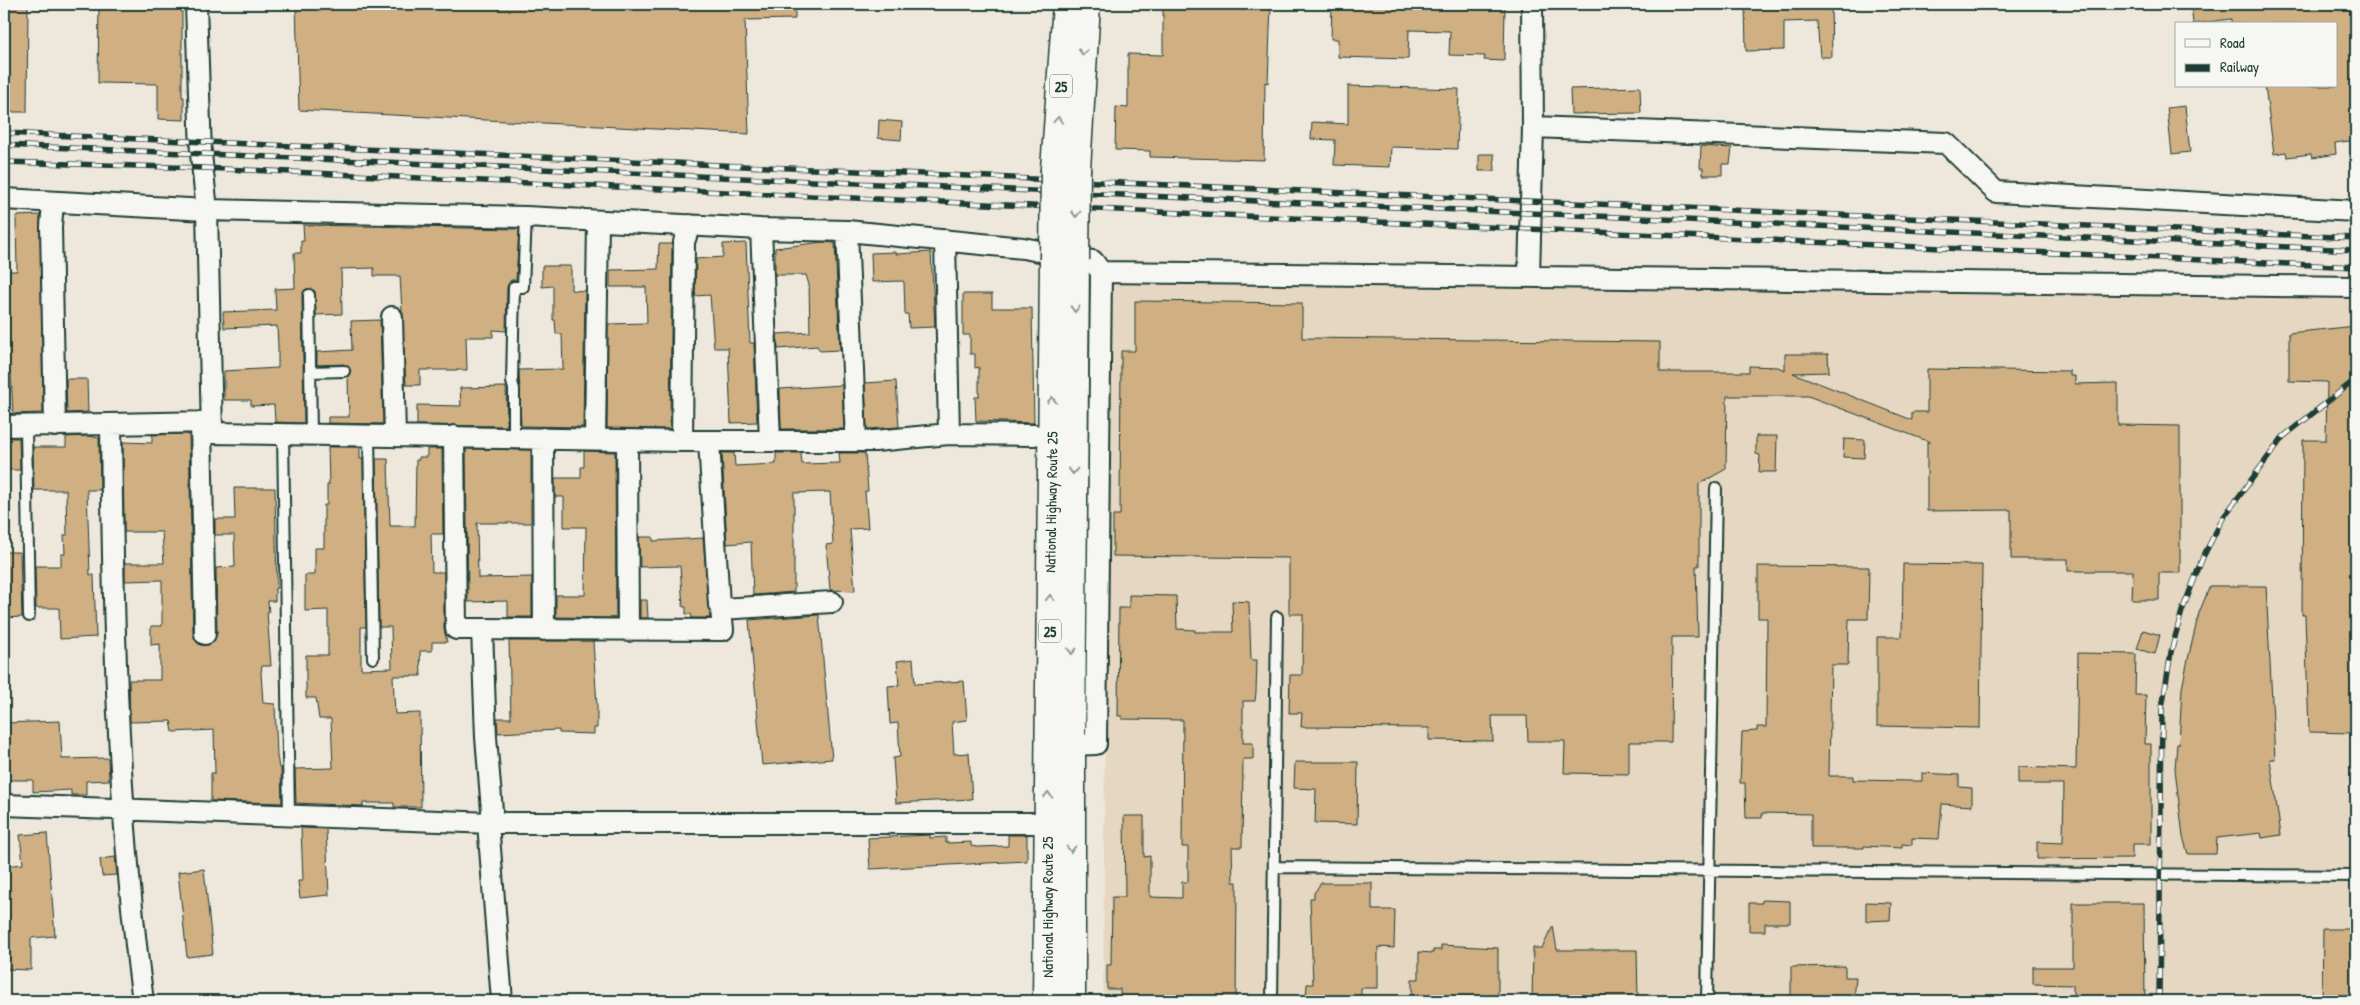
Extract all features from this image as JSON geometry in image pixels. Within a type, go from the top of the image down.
[{"type":"highway","name":"National Highway Route 25","points":[[1067,4],[1065,260],[1071,745],[1071,1001]]},
{"type":"highway","name":"National Highway Route 25","points":[[1065,169],[1086,4]]},
{"type":"highway","name":"National Highway Route 25","points":[[1047,1001],[1047,823],[1065,260]]},
{"type":"street","points":[[196,4],[201,154],[207,210],[205,634]]},
{"type":"street","points":[[1529,275],[1533,128],[1532,4]]},
{"type":"street","points":[[1533,128],[1946,143],[1996,192],[2356,211]]},
{"type":"street","points":[[4,199],[207,210],[526,217],[761,229],[847,231],[1023,248],[1093,260],[1101,272],[1096,744],[1071,745]]},
{"type":"street","points":[[53,202],[50,227],[55,426]]},
{"type":"street","points":[[595,439],[598,221]]},
{"type":"street","points":[[682,441],[684,242],[690,225]]},
{"type":"street","points":[[761,229],[770,440]]},
{"type":"street","points":[[847,231],[856,441]]},
{"type":"street","points":[[944,240],[949,434]]},
{"type":"street","points":[[1101,272],[1529,275],[2356,287]]},
{"type":"street","points":[[392,317],[395,436]]},
{"type":"street","points":[[4,426],[206,422]]},
{"type":"street","points":[[206,422],[212,433],[682,441],[856,441],[949,434],[1035,435]]},
{"type":"street","points":[[111,424],[114,624],[124,810],[143,1001]]},
{"type":"street","points":[[454,436],[456,630],[723,630],[721,609],[718,605],[709,441]]},
{"type":"street","points":[[543,438],[544,630]]},
{"type":"street","points":[[627,440],[628,631]]},
{"type":"street","points":[[721,609],[832,602]]},
{"type":"street","points":[[482,629],[486,736],[502,1001]]},
{"type":"street","points":[[4,805],[491,823],[1047,823]]},
{"type":"lane","points":[[514,437],[512,323],[515,317],[514,287],[523,287],[526,217]]},
{"type":"lane","points":[[309,295],[311,434]]},
{"type":"lane","points":[[310,372],[344,371]]},
{"type":"lane","points":[[26,426],[29,616]]},
{"type":"lane","points":[[282,434],[290,817]]},
{"type":"lane","points":[[369,436],[372,658]]},
{"type":"lane","points":[[1707,1001],[1716,488]]},
{"type":"lane","points":[[1272,1001],[1277,617]]},
{"type":"lane","points":[[1275,867],[2356,876]]},
{"type":"shaded area","points":[[1115,281],[2356,293],[2356,1001],[1103,1001],[1108,292]]},
{"type":"building","points":[[4,4],[28,4],[27,112],[4,112]]},
{"type":"building","points":[[99,4],[182,4],[182,97],[184,97],[184,120],[158,119],[158,84],[98,83]]},
{"type":"building","points":[[296,4],[795,4],[795,19],[745,20],[749,134],[299,110]]},
{"type":"building","points":[[1219,4],[1271,4],[1268,83],[1265,82],[1264,160],[1150,157],[1150,151],[1115,150],[1116,107],[1128,108],[1128,54],[1163,55],[1163,6],[1219,6]]},
{"type":"building","points":[[1332,4],[1505,4],[1504,61],[1484,60],[1485,56],[1449,55],[1450,31],[1409,30],[1408,59],[1338,57],[1338,39],[1331,39]]},
{"type":"building","points":[[1745,4],[1831,4],[1832,57],[1820,57],[1817,21],[1784,22],[1784,50],[1746,51]]},
{"type":"building","points":[[2191,4],[2356,4],[2356,140],[2335,143],[2336,154],[2312,158],[2311,154],[2287,157],[2286,152],[2274,154],[2265,88],[2338,88],[2338,22],[2231,22],[2231,19],[2193,22]]},
{"type":"building","points":[[1348,86],[1459,89],[1457,149],[1391,147],[1390,167],[1334,165],[1335,140],[1311,139],[1312,122],[1348,124]]},
{"type":"building","points":[[1640,87],[1641,113],[1571,114],[1570,89]]},
{"type":"building","points":[[2185,106],[2190,152],[2172,154],[2167,108]]},
{"type":"building","points":[[879,120],[902,122],[901,140],[878,138]]},
{"type":"building","points":[[1701,146],[1732,148],[1730,164],[1722,164],[1722,175],[1703,175],[1703,168],[1700,168]]},
{"type":"building","points":[[1479,154],[1494,154],[1495,171],[1479,171]]},
{"type":"building","points":[[40,215],[43,413],[13,414],[11,374],[4,374],[4,271],[17,271],[16,216]]},
{"type":"building","points":[[303,225],[519,229],[516,280],[511,280],[507,287],[506,331],[493,330],[493,337],[466,337],[467,370],[420,370],[420,385],[406,385],[400,276],[374,276],[374,268],[341,269],[342,314],[316,315],[315,291],[306,289],[302,295],[304,423],[275,422],[274,405],[251,406],[251,400],[224,400],[224,371],[278,368],[278,346],[277,326],[224,328],[223,312],[276,310],[275,289],[295,288],[294,253],[301,253],[301,241],[304,241]]},
{"type":"building","points":[[822,242],[835,243],[840,350],[820,351],[817,346],[778,349],[777,334],[810,332],[809,285],[806,275],[775,275],[775,248]]},
{"type":"building","points":[[746,243],[750,343],[754,343],[757,422],[731,423],[728,348],[714,348],[710,295],[695,296],[696,259],[723,257],[723,244]]},
{"type":"building","points":[[659,244],[672,244],[670,429],[607,428],[608,324],[647,323],[646,287],[610,287],[610,270],[658,269]]},
{"type":"building","points":[[896,252],[896,254],[931,252],[935,327],[909,328],[908,314],[905,314],[904,282],[872,282],[871,253]]},
{"type":"building","points":[[542,266],[571,266],[571,290],[585,291],[583,427],[521,426],[519,370],[563,369],[562,334],[556,334],[555,320],[553,320],[553,286],[542,287]]},
{"type":"building","points":[[963,294],[992,294],[992,308],[1032,308],[1034,423],[976,421],[975,397],[979,397],[979,367],[975,368],[975,354],[970,354],[970,335],[963,335]]},
{"type":"building","points":[[1135,301],[1302,303],[1302,338],[1660,342],[1660,372],[1749,372],[1749,366],[1778,367],[1785,370],[1785,354],[1828,354],[1829,372],[1793,373],[1912,420],[1912,412],[1927,412],[1927,369],[2070,371],[2070,376],[2075,376],[2075,384],[2118,383],[2118,425],[2180,426],[2180,573],[2159,573],[2159,600],[2132,600],[2133,571],[2068,571],[2068,559],[2011,559],[2011,510],[1927,511],[1927,442],[1930,442],[1808,396],[1727,396],[1726,469],[1699,484],[1699,566],[1696,566],[1698,637],[1672,637],[1671,742],[1629,742],[1629,774],[1564,773],[1565,741],[1528,741],[1527,716],[1492,716],[1493,741],[1429,740],[1429,728],[1301,727],[1302,713],[1289,713],[1290,675],[1302,675],[1303,614],[1289,614],[1289,558],[1113,556],[1113,515],[1120,515],[1121,351],[1135,351]]},
{"type":"building","points":[[380,320],[383,424],[328,423],[328,417],[349,417],[348,377],[351,370],[344,364],[317,365],[317,352],[352,350],[351,321]]},
{"type":"building","points":[[2356,326],[2356,685],[2354,685],[2354,733],[2309,732],[2305,615],[2302,615],[2303,440],[2326,440],[2327,382],[2289,381],[2289,333]]},
{"type":"building","points":[[66,379],[87,379],[88,412],[67,413]]},
{"type":"building","points":[[896,381],[899,427],[867,429],[865,383]]},
{"type":"building","points":[[842,385],[844,429],[781,429],[780,389]]},
{"type":"building","points":[[506,387],[507,426],[417,425],[417,405],[461,406],[460,388]]},
{"type":"building","points":[[189,434],[193,634],[200,645],[211,644],[217,634],[216,568],[235,567],[234,535],[215,535],[215,519],[235,519],[234,488],[275,488],[277,588],[275,588],[275,601],[268,601],[269,612],[267,612],[271,666],[262,666],[261,673],[263,703],[275,704],[277,756],[279,768],[281,768],[282,803],[211,801],[211,773],[215,773],[214,730],[173,732],[171,721],[130,722],[129,680],[160,680],[160,644],[151,645],[151,626],[162,626],[162,580],[125,581],[125,563],[164,563],[162,532],[124,532],[123,442],[152,443],[152,435]]},
{"type":"building","points":[[89,436],[99,438],[100,490],[87,490],[90,575],[94,575],[96,637],[60,639],[59,608],[36,608],[35,566],[61,566],[61,554],[65,554],[64,535],[67,535],[66,490],[34,490],[33,447],[66,447],[66,437]]},
{"type":"building","points":[[1756,436],[1777,436],[1776,472],[1759,472],[1760,455],[1756,454]]},
{"type":"building","points":[[6,438],[19,438],[20,470],[4,470]]},
{"type":"building","points":[[1844,439],[1865,440],[1864,458],[1843,457]]},
{"type":"building","points":[[328,447],[360,447],[360,459],[363,459],[366,627],[361,627],[361,669],[392,668],[391,627],[379,627],[376,459],[388,459],[390,526],[415,526],[416,460],[419,460],[419,457],[427,457],[427,449],[442,449],[443,534],[431,534],[432,572],[444,572],[444,629],[447,642],[432,642],[432,651],[420,651],[421,676],[393,676],[395,714],[420,713],[421,807],[394,807],[394,803],[363,803],[363,806],[296,803],[295,769],[333,768],[331,719],[319,719],[316,698],[306,698],[306,655],[328,655],[328,610],[305,611],[305,575],[315,575],[315,548],[324,548],[324,505],[327,505],[327,485],[329,485]]},
{"type":"building","points":[[466,449],[531,450],[531,523],[477,523],[478,578],[532,577],[532,617],[508,617],[508,601],[468,602]]},
{"type":"building","points":[[584,451],[615,452],[616,618],[556,617],[556,595],[585,595],[586,527],[564,527],[564,497],[555,497],[555,478],[581,478],[581,467],[584,467]]},
{"type":"building","points":[[722,453],[734,453],[735,466],[776,464],[776,453],[801,453],[802,464],[840,463],[839,453],[865,453],[868,491],[865,491],[868,528],[850,529],[855,591],[830,590],[826,545],[833,544],[830,492],[794,493],[794,592],[753,595],[751,542],[727,544]]},
{"type":"building","points":[[639,537],[653,537],[653,541],[703,538],[710,618],[692,618],[691,614],[686,614],[686,607],[683,607],[680,566],[640,567]]},
{"type":"building","points":[[4,552],[20,552],[22,617],[4,618]]},
{"type":"building","points":[[1903,564],[1982,565],[1980,728],[1877,726],[1877,637],[1902,637]]},
{"type":"building","points":[[1758,566],[1869,567],[1868,619],[1849,619],[1848,665],[1831,665],[1829,776],[1853,776],[1853,780],[1922,781],[1922,773],[1959,775],[1959,787],[1972,788],[1972,806],[1942,804],[1939,839],[1912,838],[1912,845],[1902,844],[1902,848],[1864,846],[1864,848],[1811,848],[1811,814],[1762,813],[1762,818],[1746,818],[1745,783],[1740,783],[1742,732],[1757,731],[1757,727],[1766,727],[1767,618],[1758,618]]},
{"type":"building","points":[[2210,586],[2266,586],[2275,759],[2270,759],[2281,835],[2262,838],[2261,833],[2217,838],[2216,854],[2188,854],[2183,837],[2175,769],[2177,744],[2179,744],[2182,688],[2188,659],[2199,613]]},
{"type":"building","points":[[1129,595],[1176,596],[1177,629],[1195,630],[1195,632],[1233,632],[1232,601],[1249,602],[1251,660],[1257,660],[1256,692],[1255,701],[1243,701],[1243,743],[1253,743],[1253,759],[1243,759],[1242,847],[1232,847],[1233,882],[1237,882],[1236,1001],[1120,1001],[1120,989],[1107,989],[1107,965],[1111,965],[1112,897],[1125,897],[1124,816],[1144,816],[1144,857],[1150,856],[1150,897],[1182,898],[1182,882],[1188,882],[1188,847],[1182,847],[1183,720],[1122,719],[1122,716],[1118,716],[1119,608],[1129,608]]},
{"type":"building","points":[[640,600],[647,600],[648,618],[640,618]]},
{"type":"building","points":[[819,615],[832,759],[762,765],[749,620]]},
{"type":"building","points":[[2143,630],[2160,635],[2155,654],[2137,649]]},
{"type":"building","points":[[509,641],[593,641],[597,706],[597,728],[594,728],[594,734],[559,733],[559,730],[498,733],[497,718],[511,718]]},
{"type":"building","points":[[2078,653],[2136,654],[2135,695],[2146,695],[2145,744],[2151,744],[2151,844],[2132,844],[2132,858],[2037,859],[2037,842],[2063,843],[2064,784],[2018,784],[2018,767],[2076,769]]},
{"type":"building","points":[[913,659],[915,684],[964,681],[967,720],[952,722],[954,754],[969,753],[972,799],[896,803],[893,758],[900,757],[898,723],[890,724],[888,686],[899,685],[897,661]]},
{"type":"building","points":[[60,721],[62,759],[108,758],[109,780],[86,781],[86,795],[71,795],[71,790],[33,792],[33,780],[4,780],[4,723]]},
{"type":"building","points":[[1295,762],[1358,762],[1357,824],[1315,823],[1316,789],[1294,788]]},
{"type":"building","points":[[301,828],[326,829],[329,895],[300,898],[298,881],[303,881]]},
{"type":"building","points":[[47,833],[55,936],[31,938],[31,970],[5,969],[4,866],[23,864],[20,835]]},
{"type":"building","points":[[930,835],[930,838],[946,837],[946,843],[971,842],[971,846],[977,847],[1008,846],[1008,835],[1027,835],[1027,861],[870,869],[868,838]]},
{"type":"building","points":[[115,857],[117,875],[102,876],[100,859]]},
{"type":"building","points":[[204,869],[213,954],[187,957],[178,872]]},
{"type":"building","points":[[1321,883],[1372,883],[1372,910],[1395,910],[1394,948],[1378,947],[1378,988],[1361,988],[1361,1001],[1309,1001],[1306,999],[1307,984],[1313,984],[1310,898],[1314,898],[1314,893]]},
{"type":"building","points":[[1762,900],[1790,901],[1790,923],[1765,923],[1765,931],[1749,931],[1749,903],[1762,903]]},
{"type":"building","points":[[1866,902],[1891,903],[1890,920],[1866,921]]},
{"type":"building","points":[[2073,903],[2144,903],[2145,1001],[2073,1001],[2073,985],[2033,984],[2033,967],[2073,967]]},
{"type":"building","points":[[1553,926],[1557,950],[1637,950],[1638,1001],[1532,1001],[1533,948],[1542,948]]},
{"type":"building","points":[[2323,929],[2356,929],[2356,1001],[2322,1001]]},
{"type":"building","points":[[1441,945],[1498,948],[1498,1001],[1412,1001],[1412,979],[1419,979],[1419,952],[1433,953],[1433,950],[1441,950]]},
{"type":"building","points":[[1845,966],[1845,977],[1856,977],[1854,1001],[1791,1001],[1791,967]]},
{"type":"railway","points":[[4,133],[2356,238]]},
{"type":"railway","points":[[4,145],[2356,250]]},
{"type":"railway","points":[[4,162],[203,168],[2356,267]]},
{"type":"railway","points":[[2159,1001],[2162,708],[2171,652],[2182,611],[2203,557],[2223,518],[2283,437],[2356,379]]}]
